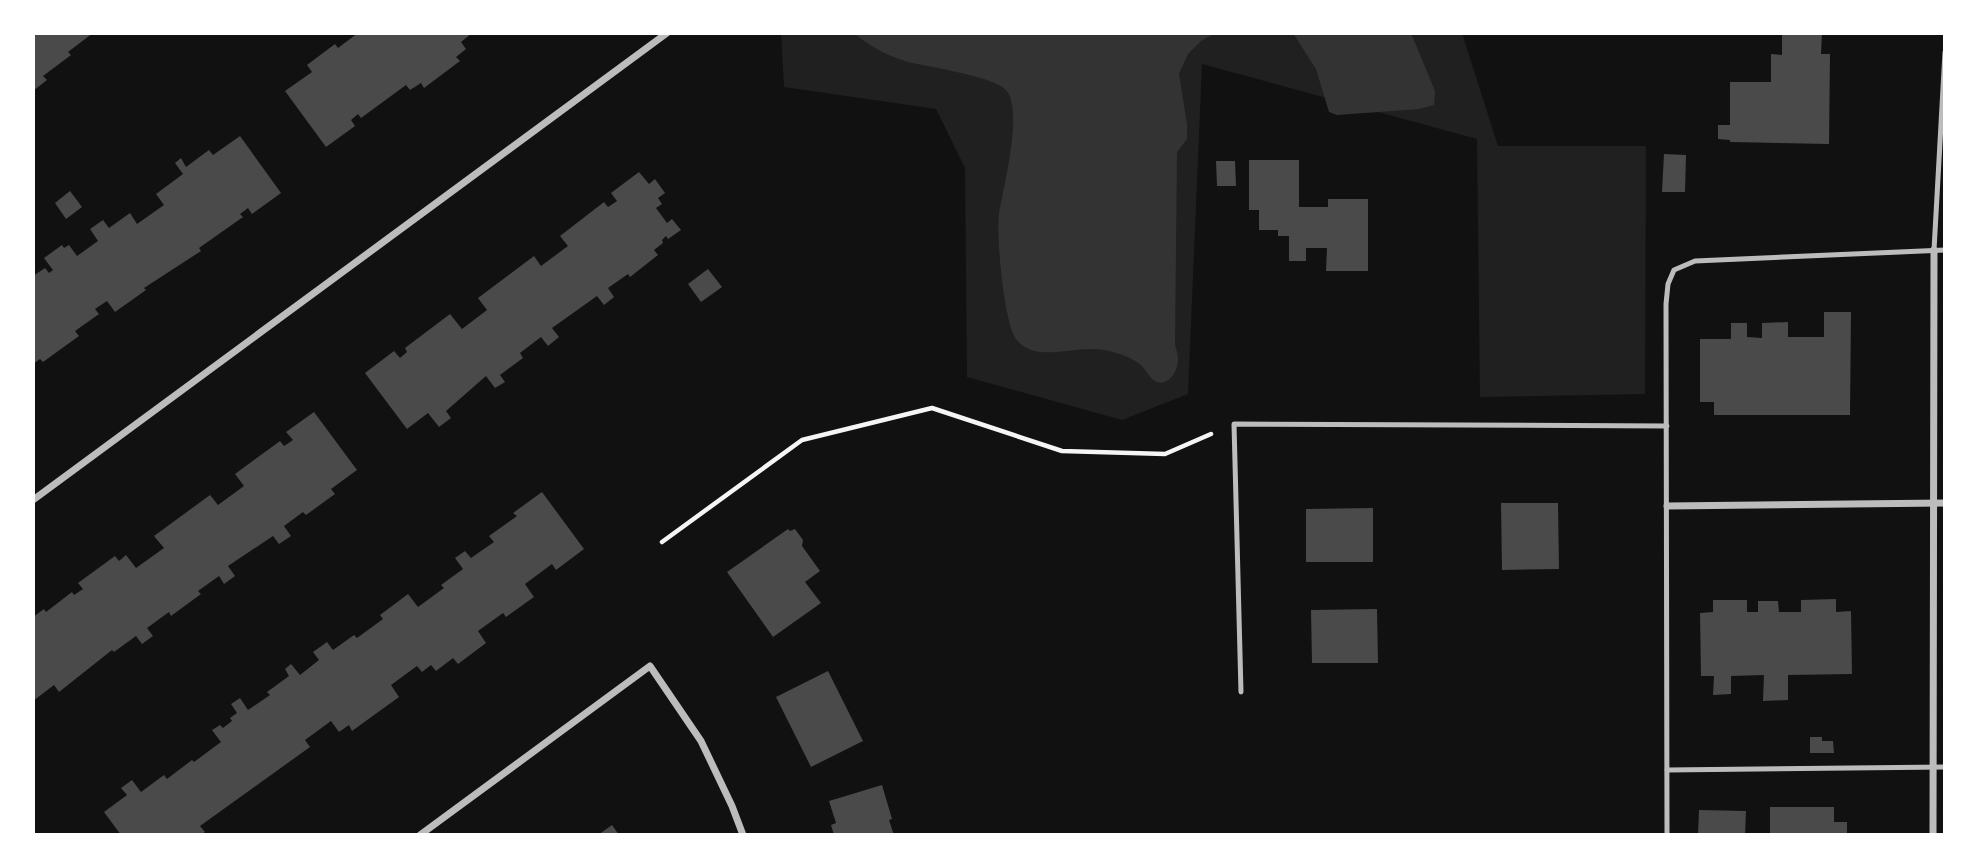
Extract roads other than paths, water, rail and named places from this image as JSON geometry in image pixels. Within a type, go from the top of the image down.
[{"type":"street","points":[[33,500],[667,33]]},
{"type":"street","points":[[1933,835],[1934,250]]},
{"type":"street","points":[[1667,506],[1945,503]]},
{"type":"street","points":[[420,835],[650,666],[701,741],[743,835]]},
{"type":"lane","points":[[1934,250],[1945,52]]},
{"type":"lane","points":[[1667,835],[1666,304],[1668,284],[1674,270],[1695,261],[1945,250]]},
{"type":"lane","points":[[1241,692],[1234,424],[1667,426]]},
{"type":"lane","points":[[1667,770],[1945,767]]}]
